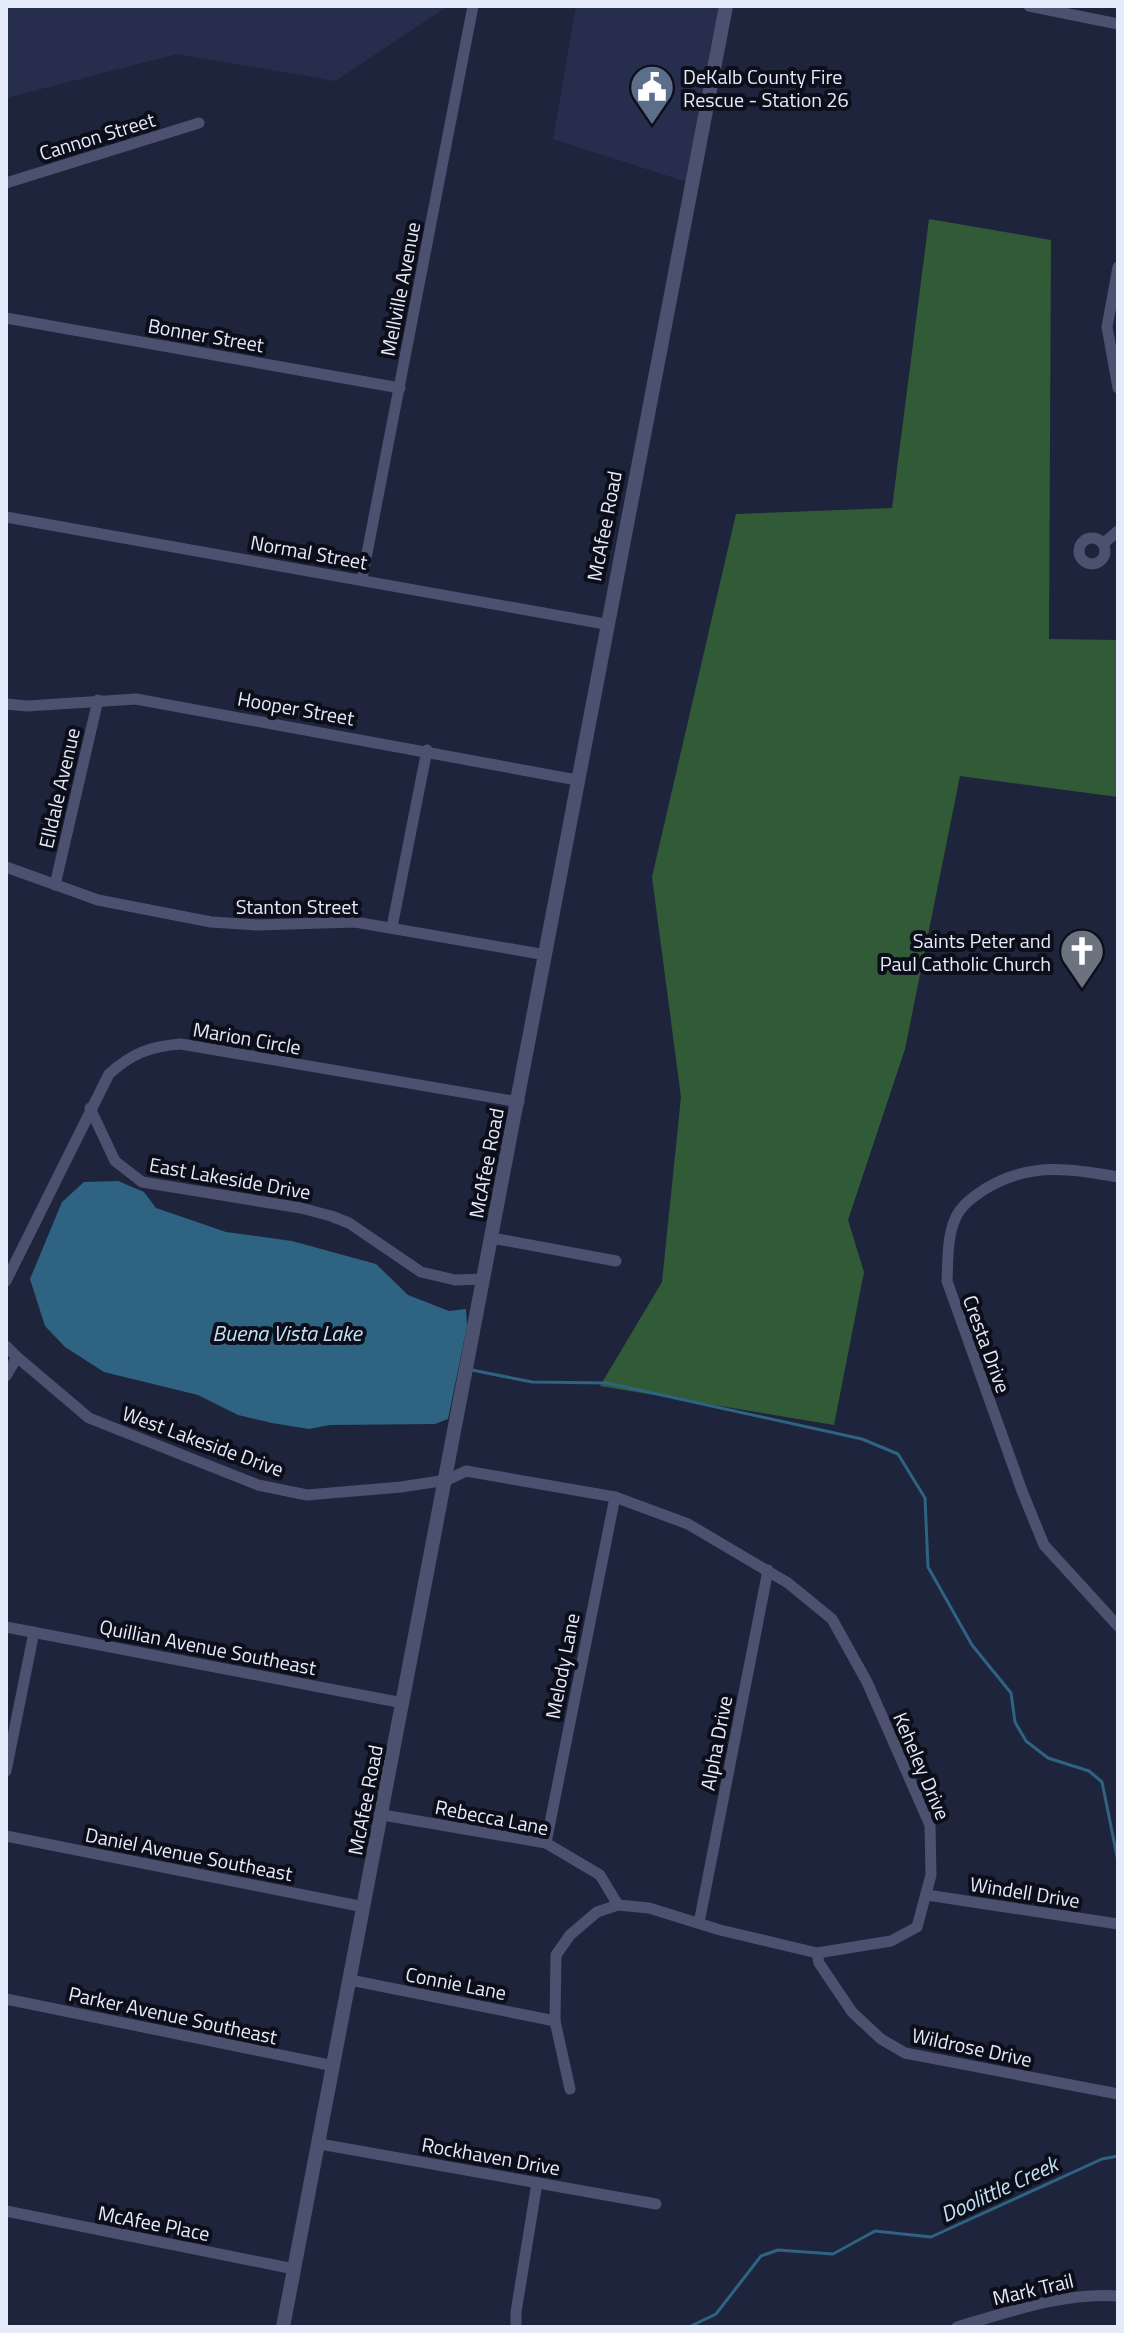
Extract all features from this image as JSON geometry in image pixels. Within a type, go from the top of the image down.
[{"type":"street","name":"Mellville Avenue","points":[[362,579],[473,6]]},
{"type":"street","name":"McAfee Road","points":[[283,2327],[519,1102],[605,624],[726,6]]},
{"type":"street","points":[[1029,6],[1118,24]]},
{"type":"street","name":"Cannon Street","points":[[6,183],[199,123]]},
{"type":"street","points":[[1118,267],[1107,327],[1118,388]]},
{"type":"street","name":"Bonner Street","points":[[6,318],[400,388]]},
{"type":"street","name":"Normal Street","points":[[6,517],[605,624]]},
{"type":"street","points":[[1104,543],[1118,531]]},
{"type":"street","name":"Hooper Street","points":[[6,704],[27,706],[116,698],[163,702],[577,780]]},
{"type":"street","name":"Elldale Avenue","points":[[55,885],[98,700]]},
{"type":"street","points":[[392,927],[427,750]]},
{"type":"street","name":"Stanton Street","points":[[6,867],[98,900],[211,922],[258,925],[355,922],[546,955]]},
{"type":"street","name":"Marion Circle","points":[[6,1281],[109,1074],[128,1057],[155,1047],[181,1044],[519,1102]]},
{"type":"street","name":"East Lakeside Drive","points":[[90,1108],[115,1161],[142,1182],[301,1208],[349,1223],[421,1272],[455,1280],[483,1279]]},
{"type":"street","name":"Cresta Drive","points":[[1118,1177],[1053,1167],[1028,1169],[1003,1178],[959,1211],[949,1245],[947,1281],[1044,1545],[1118,1626]]},
{"type":"street","points":[[492,1238],[616,1261]]},
{"type":"street","points":[[6,1346],[17,1357],[6,1376]]},
{"type":"street","name":"West Lakeside Drive","points":[[17,1357],[89,1418],[258,1485],[307,1495],[447,1480]]},
{"type":"street","name":"Keheley Drive","points":[[447,1480],[466,1471],[486,1473],[615,1497],[688,1524],[768,1570],[832,1619],[867,1682],[930,1825],[933,1861],[923,1914],[911,1933],[891,1941],[817,1953],[649,1908],[618,1905]]},
{"type":"street","name":"Melody Lane","points":[[546,1843],[615,1497]]},
{"type":"street","name":"Alpha Drive","points":[[699,1923],[768,1570]]},
{"type":"street","name":"Quillian Avenue Southeast","points":[[6,1627],[403,1703]]},
{"type":"street","points":[[6,1771],[34,1632]]},
{"type":"street","name":"Rebecca Lane","points":[[383,1815],[546,1843],[600,1875],[618,1905]]},
{"type":"street","name":"Daniel Avenue Southeast","points":[[6,1836],[364,1907]]},
{"type":"street","name":"Windell Drive","points":[[927,1895],[1118,1924]]},
{"type":"street","points":[[570,2089],[555,2021],[556,1955],[570,1935],[597,1912],[618,1905]]},
{"type":"street","name":"Wildrose Drive","points":[[817,1953],[819,1963],[852,2012],[891,2047],[926,2059],[1118,2094]]},
{"type":"street","name":"Connie Lane","points":[[350,1980],[555,2021]]},
{"type":"street","name":"Parker Avenue Southeast","points":[[6,1999],[334,2066]]},
{"type":"street","name":"Rockhaven Drive","points":[[320,2144],[656,2204]]},
{"type":"street","points":[[516,2327],[537,2183]]},
{"type":"street","name":"McAfee Place","points":[[6,2211],[294,2269]]},
{"type":"street","name":"Mark Trail","points":[[957,2327],[1067,2298],[1118,2296]]},
{"type":"shaded area","points":[[6,6],[448,6],[335,81],[177,54],[6,98]]},
{"type":"shaded area","points":[[576,6],[728,6],[693,184],[553,139]]},
{"type":"green space","points":[[929,219],[1051,240],[1049,639],[1118,640],[1118,797],[960,776],[905,1049],[848,1220],[864,1272],[834,1425],[600,1386],[662,1282],[681,1097],[652,877],[736,514],[892,508]]},
{"type":"water","name":"Buena Vista Lake","points":[[118,1181],[144,1192],[156,1208],[226,1232],[292,1241],[376,1264],[408,1295],[449,1311],[466,1309],[467,1326],[448,1419],[435,1424],[330,1425],[309,1429],[272,1423],[238,1415],[198,1395],[104,1372],[65,1347],[45,1326],[30,1279],[62,1202],[84,1182]]},
{"type":"waterway","points":[[472,1370],[532,1382],[607,1383],[862,1439],[898,1454],[925,1498],[928,1567],[972,1645],[1011,1693],[1015,1722],[1026,1741],[1048,1758],[1089,1771],[1102,1782],[1118,1861]]},
{"type":"waterway","name":"Doolittle Creek","points":[[689,2327],[716,2314],[761,2256],[778,2250],[833,2254],[875,2231],[931,2237],[1102,2159],[1118,2156]]},
{"type":"place","name":"DeKalb County Fire Rescue - Station 26","points":[[652,126]]},
{"type":"place","name":"Saints Peter and Paul Catholic Church","points":[[1082,990]]}]
